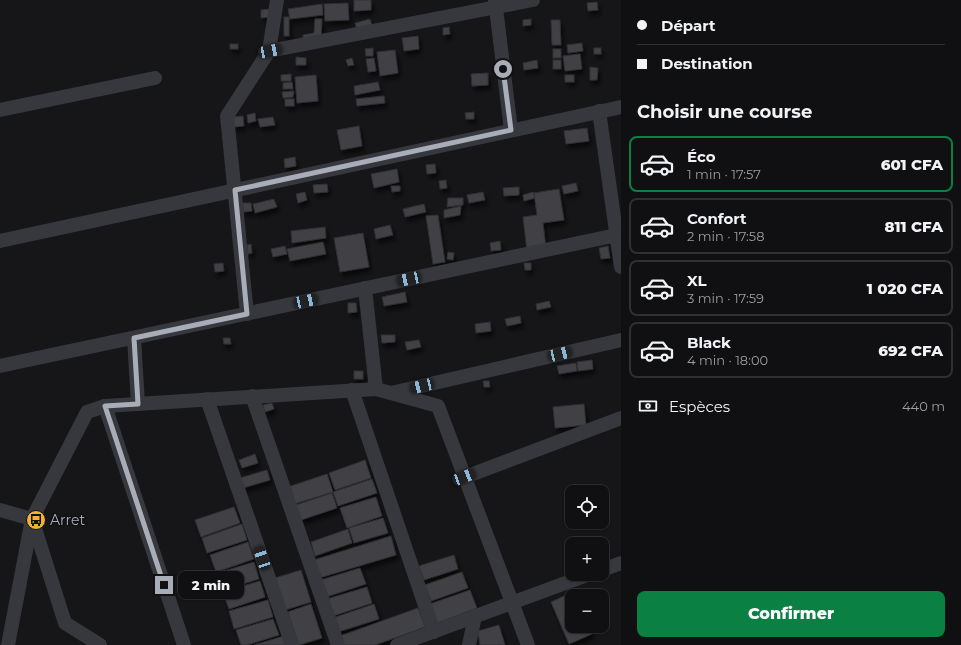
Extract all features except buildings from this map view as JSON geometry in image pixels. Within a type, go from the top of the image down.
[{"type":"street","points":[[247,314],[228,116],[270,51],[277,0]]},
{"type":"street","points":[[270,51],[495,4],[533,0]]},
{"type":"street","points":[[495,4],[511,130]]},
{"type":"street","points":[[0,110],[156,78]]},
{"type":"street","points":[[0,241],[621,107]]},
{"type":"street","points":[[599,111],[619,234],[621,267]]},
{"type":"street","points":[[0,366],[619,234]]},
{"type":"street","points":[[364,288],[376,389]]},
{"type":"street","points":[[134,338],[138,404]]},
{"type":"street","points":[[391,393],[621,340]]},
{"type":"street","points":[[8,645],[32,519],[87,412],[105,406],[376,389],[438,406],[528,645]]},
{"type":"street","points":[[352,390],[434,632]]},
{"type":"street","points":[[252,396],[338,645]]},
{"type":"street","points":[[207,399],[292,645]]},
{"type":"street","points":[[105,406],[184,645]]},
{"type":"street","points":[[464,477],[621,418]]},
{"type":"street","points":[[0,510],[32,519]]},
{"type":"street","points":[[32,519],[65,623],[100,645]]},
{"type":"street","points":[[609,567],[621,563]]},
{"type":"street","points":[[397,645],[571,581]]},
{"type":"street","points":[[469,645],[475,616]]},
{"type":"place","name":"Arret","points":[[36,520]]},
{"type":"route","points":[[164,585],[105,406],[138,404],[134,338],[247,314],[235,190],[511,130],[503,69]]}]
